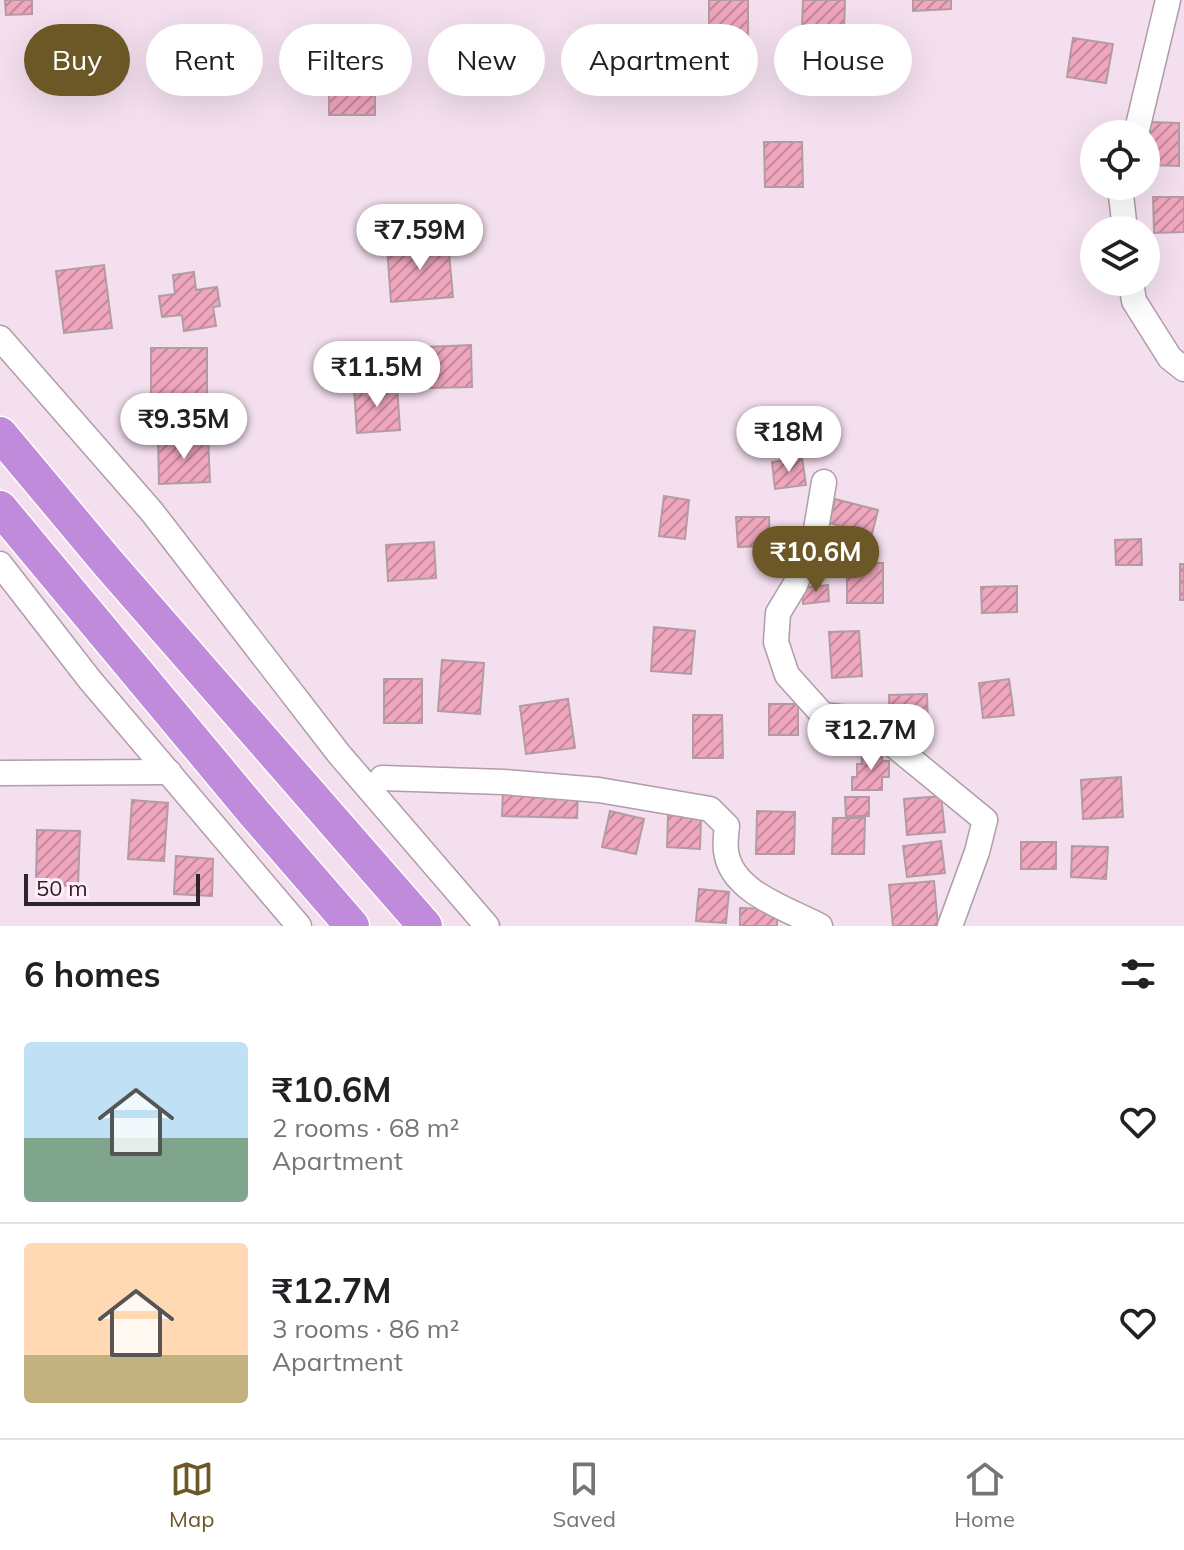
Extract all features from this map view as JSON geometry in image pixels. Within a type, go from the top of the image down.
[{"type":"highway","points":[[0,434],[108,563],[425,926]]},
{"type":"highway","points":[[0,508],[352,926]]},
{"type":"street","points":[[1139,120],[1168,0]]},
{"type":"street","points":[[1133,296],[1170,358],[1184,369]]},
{"type":"street","points":[[0,338],[152,512],[339,754],[487,926]]},
{"type":"street","points":[[824,482],[815,535],[795,585],[778,613],[776,642],[787,675],[823,715],[863,720],[985,820],[977,852],[950,926]]},
{"type":"street","points":[[0,564],[90,680],[299,926]]},
{"type":"street","points":[[0,773],[169,772]]},
{"type":"street","points":[[382,778],[504,782],[599,790],[710,809],[727,826],[726,853],[733,871],[748,888],[820,926]]},
{"type":"building","points":[[5,0],[32,0],[32,14],[6,15]]},
{"type":"building","points":[[709,0],[748,0],[748,24],[709,24]]},
{"type":"building","points":[[803,0],[845,0],[844,24],[802,24]]},
{"type":"building","points":[[913,0],[951,0],[951,9],[913,11]]},
{"type":"building","points":[[1073,38],[1113,44],[1106,83],[1067,77]]},
{"type":"building","points":[[329,96],[375,96],[375,115],[329,115]]},
{"type":"building","points":[[1160,122],[1179,123],[1179,166],[1160,165]]},
{"type":"building","points":[[764,142],[802,142],[803,187],[765,187]]},
{"type":"building","points":[[1184,197],[1184,232],[1160,233],[1160,216],[1154,216],[1153,200]]},
{"type":"building","points":[[448,242],[453,297],[391,302],[387,247]]},
{"type":"building","points":[[104,265],[112,328],[64,333],[56,271]]},
{"type":"building","points":[[194,272],[196,290],[217,287],[220,306],[213,307],[216,326],[184,331],[182,315],[162,317],[159,296],[175,294],[173,275]]},
{"type":"building","points":[[471,345],[472,387],[427,388],[426,347]]},
{"type":"building","points":[[151,348],[207,348],[207,402],[151,402]]},
{"type":"building","points":[[397,385],[400,430],[357,433],[354,388]]},
{"type":"building","points":[[208,437],[210,482],[159,484],[158,439]]},
{"type":"building","points":[[802,458],[806,485],[775,489],[772,462]]},
{"type":"building","points":[[664,496],[689,500],[685,539],[659,536]]},
{"type":"building","points":[[835,499],[878,510],[872,534],[829,523]]},
{"type":"building","points":[[736,517],[769,517],[770,546],[738,547]]},
{"type":"building","points":[[1141,539],[1142,565],[1116,565],[1115,540]]},
{"type":"building","points":[[434,542],[436,578],[388,581],[386,545]]},
{"type":"building","points":[[847,563],[883,563],[883,603],[847,603]]},
{"type":"building","points":[[1180,564],[1184,564],[1184,600],[1180,600]]},
{"type":"building","points":[[828,585],[829,601],[803,604],[802,588]]},
{"type":"building","points":[[1017,586],[1017,612],[982,613],[981,587]]},
{"type":"building","points":[[654,627],[695,631],[691,674],[651,671]]},
{"type":"building","points":[[859,631],[862,676],[832,678],[829,632]]},
{"type":"building","points":[[442,660],[484,663],[480,714],[438,711]]},
{"type":"building","points":[[384,679],[422,679],[422,723],[384,723]]},
{"type":"building","points":[[1009,679],[1014,715],[983,718],[979,683]]},
{"type":"building","points":[[927,694],[928,729],[890,730],[889,695]]},
{"type":"building","points":[[568,699],[575,748],[526,754],[520,706]]},
{"type":"building","points":[[769,704],[798,704],[798,735],[769,735]]},
{"type":"building","points":[[693,715],[722,715],[723,758],[693,758]]},
{"type":"building","points":[[862,751],[882,751],[882,761],[889,761],[889,777],[882,777],[882,790],[852,790],[852,777],[857,777],[857,764],[862,764]]},
{"type":"building","points":[[1121,777],[1123,817],[1083,819],[1081,780]]},
{"type":"building","points":[[503,791],[578,792],[577,818],[502,816]]},
{"type":"building","points":[[941,796],[945,832],[907,835],[904,799]]},
{"type":"building","points":[[845,797],[869,797],[869,816],[846,816]]},
{"type":"building","points":[[132,800],[168,803],[164,861],[128,859]]},
{"type":"building","points":[[610,811],[644,819],[636,854],[602,847]]},
{"type":"building","points":[[757,811],[795,812],[794,854],[756,854]]},
{"type":"building","points":[[668,815],[701,816],[700,849],[667,847]]},
{"type":"building","points":[[833,818],[865,818],[864,854],[832,854]]},
{"type":"building","points":[[37,830],[80,831],[78,886],[36,885]]},
{"type":"building","points":[[941,841],[945,873],[907,877],[903,846]]},
{"type":"building","points":[[1021,842],[1056,842],[1056,869],[1021,869]]},
{"type":"building","points":[[1072,846],[1108,847],[1106,879],[1071,877]]},
{"type":"building","points":[[176,856],[213,859],[212,896],[174,894]]},
{"type":"building","points":[[934,881],[938,926],[893,926],[889,885]]},
{"type":"building","points":[[699,889],[729,892],[726,923],[696,921]]},
{"type":"building","points":[[740,908],[777,909],[777,926],[740,926]]}]
